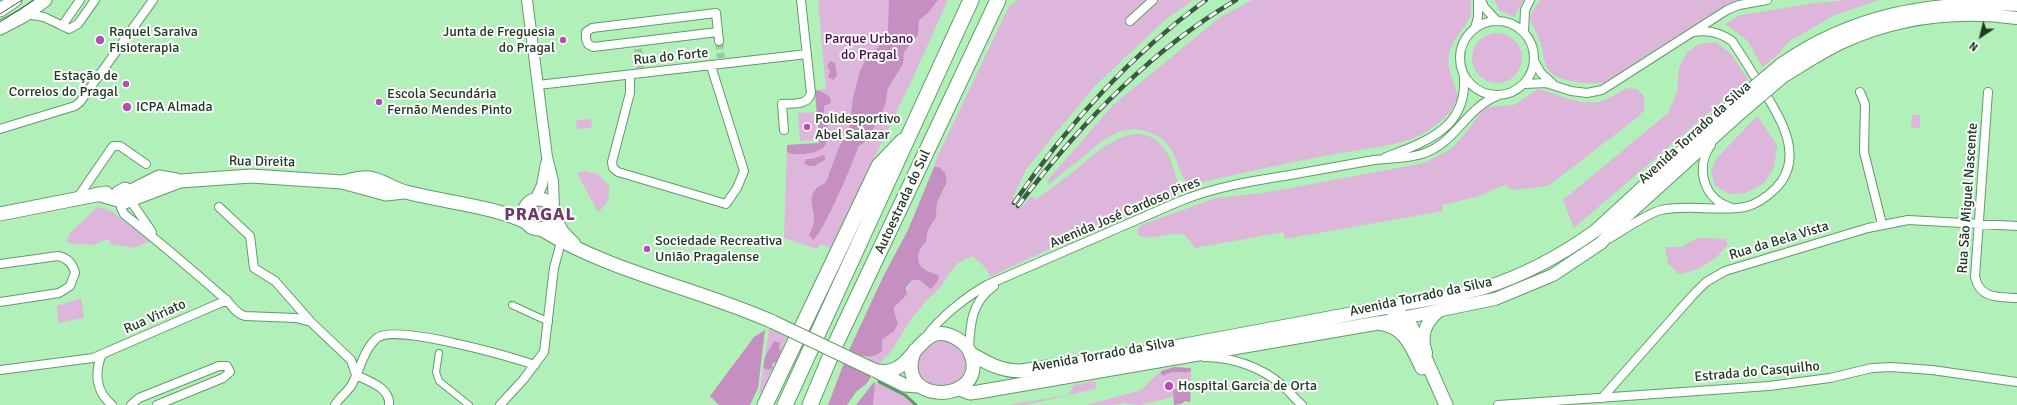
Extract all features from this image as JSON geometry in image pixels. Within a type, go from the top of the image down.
[{"type":"highway","name":"Autoestrada do Sul","points":[[785,405],[912,132],[971,0]]},
{"type":"highway","name":"Autoestrada do Sul","points":[[810,405],[833,349],[998,0]]},
{"type":"highway","points":[[765,405],[879,166],[912,132]]},
{"type":"main road","points":[[0,10],[15,0]]},
{"type":"main road","points":[[0,28],[26,14],[45,0]]},
{"type":"main road","name":"Avenida Torrado da Silva","points":[[970,351],[994,367],[1011,371],[1153,351],[1483,288],[1514,277],[1546,263],[1595,231],[1819,40],[1876,16],[1932,4],[1987,2],[2017,5]]},
{"type":"main road","name":"Avenida Torrado da Silva","points":[[1782,70],[1843,42],[1895,24],[1947,15],[1986,14],[2017,18]]},
{"type":"main road","name":"Avenida Torrado da Silva","points":[[962,390],[970,393],[978,392],[1185,357],[1405,319],[1495,299],[1553,275],[1601,243],[1621,221],[1721,131],[1734,111]]},
{"type":"main road","name":"Rua Direita","points":[[125,196],[159,177],[180,180],[251,176],[342,182],[386,194],[404,192],[492,211],[528,223]]},
{"type":"main road","points":[[0,214],[98,194],[125,196]]},
{"type":"main road","points":[[554,215],[547,228],[536,229],[528,223],[524,214],[532,202],[547,201],[554,215],[563,233],[587,253]]},
{"type":"main road","name":"Rua Direita","points":[[492,211],[532,202]]},
{"type":"main road","points":[[541,229],[561,242],[587,253],[655,279],[740,308],[773,322],[904,385],[918,386]]},
{"type":"main road","points":[[1442,405],[1404,334],[1403,324],[1405,319],[1414,310],[1464,297],[1483,288]]},
{"type":"main road","points":[[1388,307],[1405,319],[1411,326],[1431,367]]},
{"type":"main road","points":[[1440,310],[1431,319],[1423,332],[1423,345],[1446,405]]},
{"type":"main road","points":[[1378,323],[1393,326],[1404,334]]},
{"type":"main road","points":[[875,370],[888,371],[896,369],[905,363],[919,345],[935,335],[948,335],[960,340],[970,351],[973,370],[969,381],[962,390],[954,395],[941,397],[929,394],[918,386],[911,369],[919,345]]},
{"type":"street","points":[[62,26],[80,0]]},
{"type":"street","points":[[26,14],[44,17],[69,29],[73,28],[95,0]]},
{"type":"street","points":[[0,128],[75,106],[80,102],[153,0]]},
{"type":"street","points":[[527,0],[547,157],[553,181],[554,215]]},
{"type":"street","points":[[784,130],[782,104],[804,102],[809,97],[811,90],[801,0]]},
{"type":"street","points":[[1130,21],[1153,0]]},
{"type":"street","points":[[1479,0],[1497,21]]},
{"type":"street","points":[[1474,28],[1485,23],[1497,21],[1516,26],[1524,32],[1534,51],[1534,61],[1530,77],[1525,84],[1508,94],[1497,96],[1478,91],[1464,77],[1460,62],[1462,45],[1474,28],[1478,17],[1479,0]]},
{"type":"street","points":[[1524,32],[1525,10],[1530,0]]},
{"type":"street","points":[[1525,84],[1546,83],[1571,91],[1587,93],[1602,90],[1727,10],[1739,5],[1768,0]]},
{"type":"street","points":[[1972,0],[1987,2]]},
{"type":"street","points":[[718,32],[638,45],[593,47],[588,44],[586,39],[586,32],[592,28],[716,13],[719,41]]},
{"type":"street","points":[[1601,243],[1659,210],[1695,208],[1725,209],[1746,206],[1765,199],[1780,184],[1787,173],[1790,156],[1788,138],[1779,115],[1732,41],[1724,35],[1714,32],[1693,32]]},
{"type":"street","name":"Rua do Forte","points":[[538,85],[630,75],[641,71],[711,66],[722,62],[807,54]]},
{"type":"street","points":[[1534,61],[1541,73],[1553,85]]},
{"type":"street","points":[[630,75],[630,93],[612,162],[613,168],[618,172],[722,204],[730,201],[744,171],[711,66]]},
{"type":"street","name":"Avenida José Cardoso Pires","points":[[1376,160],[1419,144],[1444,129],[1458,112],[1463,102],[1464,77]]},
{"type":"street","points":[[1860,92],[1865,104],[1864,152],[1882,224]]},
{"type":"street","name":"Rua São Miguel Nascente","points":[[1988,92],[1975,277],[1977,286],[1983,292],[1991,296],[2017,298]]},
{"type":"street","name":"Avenida José Cardoso Pires","points":[[919,345],[931,330],[970,296],[987,285],[1178,202],[1204,192],[1240,184],[1376,160],[1411,157],[1436,148],[1456,132],[1482,103],[1497,96]]},
{"type":"street","points":[[1721,131],[1705,153],[1702,174],[1707,189],[1717,201],[1728,207],[1746,206]]},
{"type":"street","points":[[78,197],[113,146],[120,146],[146,164]]},
{"type":"street","points":[[532,202],[542,185],[547,157]]},
{"type":"street","points":[[125,196],[120,208],[124,214],[157,239],[227,300],[236,312],[243,316],[296,318],[311,322]]},
{"type":"street","points":[[125,196],[157,239]]},
{"type":"street","points":[[219,207],[250,236],[254,268],[275,281],[311,322],[351,360],[356,375],[382,389],[387,394],[389,403]]},
{"type":"street","name":"Rua da Bela Vista","points":[[1602,398],[1689,298],[1711,279],[1736,267],[1882,224],[1917,219],[2017,226]]},
{"type":"street","points":[[500,405],[535,365],[544,352],[549,322],[554,268],[561,242]]},
{"type":"street","points":[[0,264],[58,256],[64,257],[70,262],[75,273],[70,286],[59,293],[0,302]]},
{"type":"street","name":"Avenida José Cardoso Pires","points":[[970,351],[971,320],[977,304],[985,293],[1006,278]]},
{"type":"street","name":"Rua Viriato","points":[[0,370],[93,358],[227,300]]},
{"type":"street","points":[[512,305],[549,322]]},
{"type":"street","points":[[335,405],[351,386],[369,347],[377,337],[382,334],[421,337],[450,342],[510,356],[535,365]]},
{"type":"street","points":[[439,353],[436,372],[439,381],[468,405]]},
{"type":"street","points":[[102,354],[98,364],[97,379],[100,392],[112,405]]},
{"type":"street","points":[[1185,357],[1209,357],[1252,366],[1266,373],[1284,386],[1302,405]]},
{"type":"street","points":[[131,405],[139,398],[219,366],[227,366],[230,372],[223,378],[157,405]]},
{"type":"street","name":"Estrada do Casquilho","points":[[1498,405],[1769,386],[1830,378],[1872,368],[1891,367],[1932,370],[2017,382]]},
{"type":"green space","name":"Parque Urbano do Pragal","points":[[818,0],[948,0],[916,71],[831,248],[821,244],[817,249],[784,238],[787,145],[819,143],[815,91],[826,89]]},
{"type":"green space","points":[[1018,0],[1193,0],[1164,21],[1094,87],[1027,168],[1013,197],[1013,205],[1017,208],[1023,206],[1031,196],[1036,199],[1109,144],[1133,134],[1144,135],[1155,140],[1166,151],[1172,163],[1179,185],[1176,193],[1169,198],[1066,241],[990,277],[986,268],[972,256],[958,263],[940,288],[928,299],[912,318],[890,353],[879,364],[866,358],[876,356],[882,340],[894,331],[896,318],[893,311],[895,306],[902,300],[912,280],[919,280],[924,285],[932,272],[925,270],[921,266],[918,262],[918,257],[921,246],[928,236],[928,230],[936,217],[937,203],[945,187],[939,167],[934,167],[935,162],[1009,6]]},
{"type":"green space","points":[[1252,0],[1470,0],[1470,16],[1451,47],[1448,61],[1458,97],[1452,109],[1437,125],[1418,136],[1399,143],[1298,161],[1189,185],[1182,176],[1174,155],[1164,140],[1151,133],[1130,129],[1121,131],[1105,139],[1050,184],[1047,181],[1113,105],[1219,18]]},
{"type":"green space","points":[[1494,0],[1524,0],[1514,17],[1499,10]]},
{"type":"green space","points":[[1540,0],[1744,0],[1722,7],[1603,83],[1580,83],[1556,76],[1550,72],[1546,66],[1540,41],[1530,18]]},
{"type":"green space","points":[[1848,0],[1879,0],[1835,15],[1788,42],[1777,56],[1762,67],[1748,41],[1725,24],[1740,15],[1815,3]]},
{"type":"green space","points":[[1492,33],[1502,33],[1515,40],[1522,53],[1522,63],[1515,76],[1502,83],[1492,83],[1483,79],[1476,72],[1472,63],[1472,53],[1476,44],[1483,37]]},
{"type":"green space","points":[[1716,42],[1731,54],[1748,79],[1574,228],[1563,200],[1668,113],[1677,92],[1679,68],[1687,52],[1700,44]]},
{"type":"green space","points":[[1627,88],[1637,89],[1644,96],[1644,110],[1638,117],[1548,186],[1512,190],[1505,185],[1476,197],[1442,205],[1443,211],[1285,239],[1283,232],[1195,248],[1185,235],[1172,234],[1155,237],[1143,237],[1138,235],[1137,230],[1141,225],[1216,198],[1264,193],[1424,163],[1451,149],[1464,135],[1482,111],[1488,107],[1514,105],[1538,89],[1577,101],[1594,102],[1605,100]]},
{"type":"green space","name":"Polidesportivo Abel Salazar","points":[[815,112],[817,140],[800,141],[798,113]]},
{"type":"green space","points":[[1912,115],[1920,115],[1920,128],[1911,128]]},
{"type":"green space","points":[[1757,116],[1777,145],[1774,168],[1763,184],[1745,193],[1729,194],[1715,186],[1711,171],[1717,158]]},
{"type":"green space","points":[[591,119],[592,128],[577,129],[576,120]]},
{"type":"green space","points":[[585,171],[598,174],[609,186],[607,201],[604,207],[598,212],[577,173]]},
{"type":"green space","points":[[539,205],[545,208],[548,214],[545,220],[539,223],[533,220],[530,214],[533,208]]},
{"type":"green space","points":[[97,207],[111,211],[151,241],[133,248],[111,244],[108,239],[93,245],[67,243],[69,234]]},
{"type":"green space","points":[[1697,238],[1726,239],[1728,244],[1718,255],[1700,268],[1679,274],[1668,264],[1665,247],[1681,247]]},
{"type":"green space","points":[[81,298],[84,318],[58,323],[57,306]]},
{"type":"green space","points":[[769,329],[787,337],[781,351],[773,345],[770,347],[768,354],[765,357]]},
{"type":"green space","points":[[942,341],[950,343],[961,350],[966,361],[966,367],[962,381],[936,390],[922,380],[917,366],[921,354],[926,349],[931,345]]},
{"type":"green space","points":[[763,368],[773,368],[762,392],[759,394]]},
{"type":"green space","points":[[1161,371],[1161,374],[1191,371],[1191,385],[1181,386],[1174,390],[1173,397],[1140,405],[1123,403],[1113,405],[1087,405],[1141,390]]},
{"type":"green space","points":[[1094,381],[1097,384],[1095,389],[1026,405],[1008,405],[1068,395],[1074,385]]},
{"type":"green space","points":[[875,383],[885,386],[907,397],[915,405],[873,405]]},
{"type":"shaded area","points":[[889,0],[938,0],[928,13],[919,20],[918,35],[904,52],[903,64],[887,90],[886,102],[883,110],[868,139],[858,147],[851,167],[830,213],[813,240],[809,235],[814,221],[812,196],[817,188],[826,182],[839,147],[849,130],[853,98],[860,71],[865,61],[881,44],[888,32]]},
{"type":"shaded area","points":[[830,61],[835,63],[837,76],[833,80],[828,77],[830,71],[827,66]]},
{"type":"shaded area","points":[[818,90],[830,97],[831,103],[824,106],[824,115],[821,117],[817,116],[815,91]]},
{"type":"shaded area","points":[[820,121],[827,123],[828,131],[828,138],[823,148],[819,151],[806,154],[790,154],[787,152],[787,145],[819,143],[818,123]]},
{"type":"shaded area","points":[[823,155],[825,160],[814,166],[809,166],[804,163],[806,159],[813,159]]},
{"type":"shaded area","points":[[934,167],[939,167],[945,173],[947,182],[937,203],[936,217],[928,230],[926,242],[919,251],[918,259],[919,263],[924,269],[939,276],[937,282],[931,289],[919,280],[912,280],[906,288],[907,294],[894,309],[898,324],[894,331],[882,340],[882,351],[870,357],[858,354],[849,350],[884,275],[908,230]]},
{"type":"shaded area","points":[[765,330],[758,388],[750,405],[719,405],[710,396],[754,337]]},
{"type":"shaded area","points":[[774,341],[780,343],[779,348],[781,351],[776,362],[772,364],[773,368],[769,370],[763,368],[765,357]]},
{"type":"shaded area","points":[[844,363],[871,376],[870,379],[856,392],[847,405],[828,405]]},
{"type":"shaded area","points":[[1174,367],[1191,368],[1191,371],[1174,372],[1164,376],[1161,374],[1161,371]]},
{"type":"shaded area","points":[[874,382],[873,405],[856,405]]},
{"type":"shaded area","points":[[1187,384],[1191,385],[1190,402],[1185,401],[1181,404],[1174,405],[1173,390]]},
{"type":"waterway","points":[[879,382],[905,395],[916,405]]},
{"type":"tunnel","points":[[719,41],[721,58]]},
{"type":"tunnel","points":[[638,49],[640,68]]},
{"type":"tram line","points":[[0,14],[22,0]]},
{"type":"tram line","points":[[0,22],[34,0]]},
{"type":"railway","points":[[1014,203],[1056,146],[1101,93],[1151,44],[1206,0]]},
{"type":"railway","points":[[1018,206],[1065,147],[1117,92],[1174,42],[1204,20],[1236,0]]},
{"type":"place","name":"Raquel Saraiva Fisioterapia","points":[[100,40]]},
{"type":"place","name":"Junta de Freguesia do Pragal","points":[[563,40]]},
{"type":"place","name":"Estação de Correios do Pragal","points":[[126,84]]},
{"type":"place","name":"Escola Secundária Fernão Mendes Pinto","points":[[379,102]]},
{"type":"place","name":"ICPA Almada","points":[[127,107]]},
{"type":"place","name":"Polidesportivo Abel Salazar","points":[[807,127]]},
{"type":"place","name":"Sociedade Recreativa União Pragalense","points":[[647,249]]},
{"type":"place","name":"Hospital Garcia de Orta","points":[[1169,386]]},
{"type":"district","name":"PRAGAL","points":[[540,215]]}]
